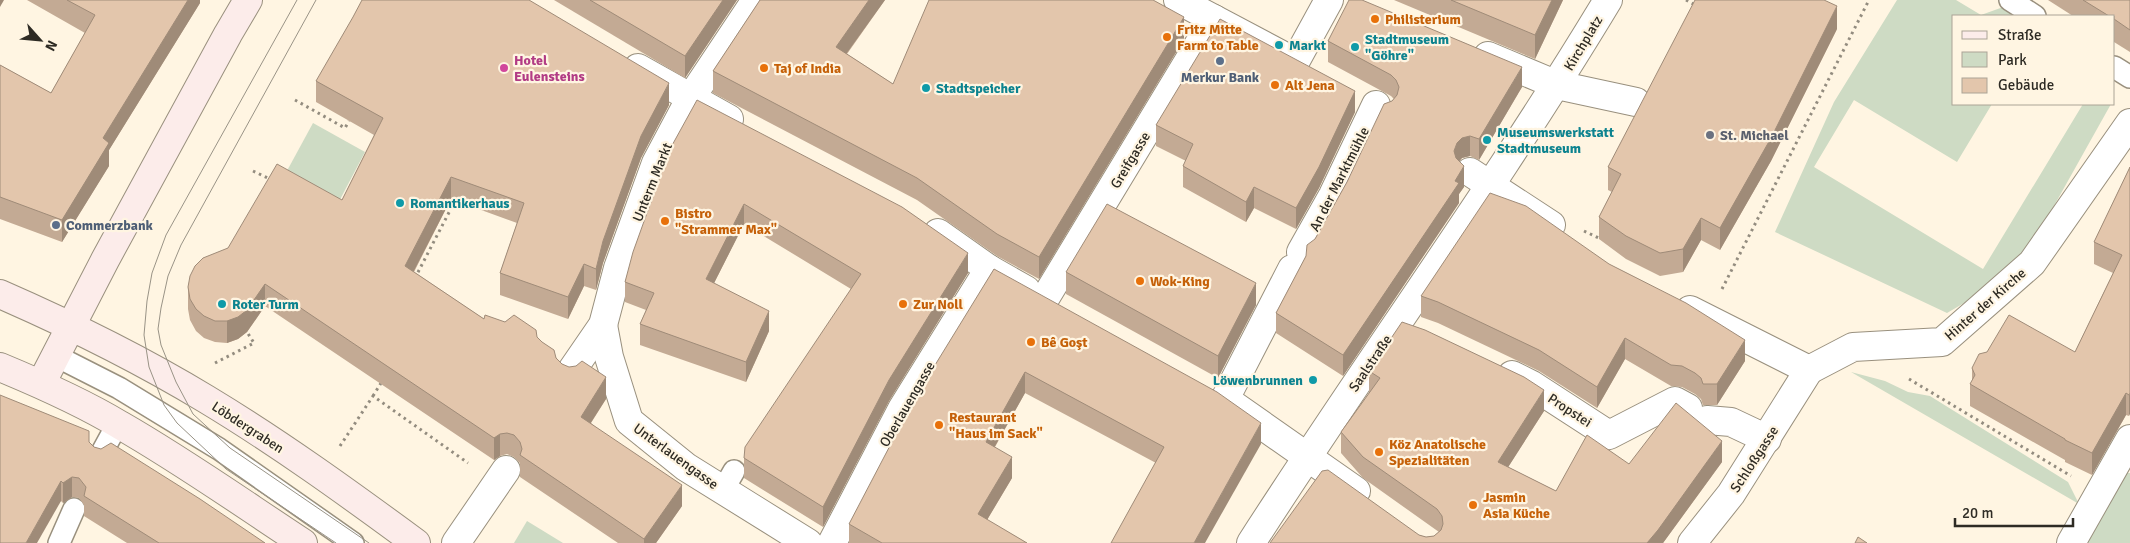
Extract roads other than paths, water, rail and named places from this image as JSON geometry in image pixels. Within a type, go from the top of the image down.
[{"type":"main road","points":[[41,384],[114,242],[248,0]]},
{"type":"main road","name":"Löbdergraben","points":[[0,294],[71,325],[149,367],[238,419],[320,474],[416,543]]},
{"type":"main road","points":[[0,367],[41,384],[118,423],[187,465],[303,543]]},
{"type":"street","name":"Unterm Markt","points":[[551,351],[572,369],[603,325],[618,268],[656,163],[690,99],[756,0]]},
{"type":"street","points":[[1178,0],[1306,68],[1329,0]]},
{"type":"street","name":"Kirchplatz","points":[[1481,179],[1557,85],[1608,0]]},
{"type":"street","name":"Greifgasse","points":[[1044,300],[1214,19]]},
{"type":"street","points":[[1468,48],[1557,85]]},
{"type":"street","points":[[615,54],[690,99],[752,131]]},
{"type":"street","name":"Kirchplatz","points":[[1557,85],[1636,102]]},
{"type":"street","name":"An der Marktmühle","points":[[1225,399],[1296,260],[1380,107],[1351,92]]},
{"type":"street","name":"Hinter der Kirche","points":[[1809,370],[1853,347],[1942,342],[2032,263],[2130,123]]},
{"type":"street","points":[[1481,179],[1570,238]]},
{"type":"street","name":"Saalstraße","points":[[1251,543],[1307,456],[1396,325],[1481,179]]},
{"type":"street","points":[[918,219],[989,268],[1070,314]]},
{"type":"street","name":"Oberlauengasse","points":[[832,543],[902,409],[989,268]]},
{"type":"street","points":[[1669,299],[1809,370]]},
{"type":"street","name":"Unterlauengasse","points":[[603,325],[609,357],[629,421],[686,467],[728,481],[808,543]]},
{"type":"street","points":[[1396,325],[1422,334]]},
{"type":"street","name":"Propstei","points":[[1490,365],[1532,385],[1609,435],[1675,401],[1698,414],[1731,422],[1767,439]]},
{"type":"street","name":"Schloßgasse","points":[[1692,543],[1731,494],[1809,370]]},
{"type":"street","points":[[1199,385],[1225,399],[1380,508]]},
{"type":"street","points":[[2070,543],[2130,439]]},
{"type":"street","points":[[456,543],[502,477]]},
{"type":"lane","points":[[2010,0],[2033,15]]},
{"type":"lane","points":[[2115,68],[2130,77]]},
{"type":"lane","points":[[56,356],[119,388],[219,449],[353,543]]},
{"type":"lane","points":[[100,456],[118,423]]},
{"type":"lane","points":[[59,543],[74,509]]},
{"type":"tram line","points":[[297,0],[166,235],[152,273],[144,335],[149,367],[164,405],[177,423],[226,469],[336,543]]},
{"type":"tram line","points":[[316,0],[181,245],[168,276],[158,329],[161,345],[176,382],[193,414],[230,448],[369,543]]},
{"type":"place","name":"Philisterium","points":[[1375,19]]},
{"type":"place","name":"Fritz Mitte Farm to Table","points":[[1167,37]]},
{"type":"place","name":"Markt","points":[[1279,45]]},
{"type":"place","name":"Stadtmuseum \"Göhre\"","points":[[1355,47]]},
{"type":"place","name":"Merkur Bank","points":[[1220,61]]},
{"type":"place","name":"Hotel Eulensteins","points":[[504,68]]},
{"type":"place","name":"Taj of India","points":[[764,68]]},
{"type":"place","name":"Alt Jena","points":[[1275,85]]},
{"type":"place","name":"Stadtspeicher","points":[[926,88]]},
{"type":"place","name":"St. Michael","points":[[1710,135]]},
{"type":"place","name":"Museumswerkstatt Stadtmuseum","points":[[1487,140]]},
{"type":"place","name":"Romantikerhaus","points":[[400,203]]},
{"type":"place","name":"Bistro \"Strammer Max\"","points":[[665,221]]},
{"type":"place","name":"Commerzbank","points":[[56,225]]},
{"type":"place","name":"Wok-King","points":[[1140,281]]},
{"type":"place","name":"Roter Turm","points":[[222,304]]},
{"type":"place","name":"Zur Noll","points":[[903,304]]},
{"type":"place","name":"Bê Goşt","points":[[1031,342]]},
{"type":"place","name":"Löwenbrunnen","points":[[1313,380]]},
{"type":"place","name":"Restaurant \"Haus im Sack\"","points":[[939,425]]},
{"type":"place","name":"Köz Anatolische Spezialitäten","points":[[1379,452]]},
{"type":"place","name":"Jasmin Asia Küche","points":[[1473,505]]}]
